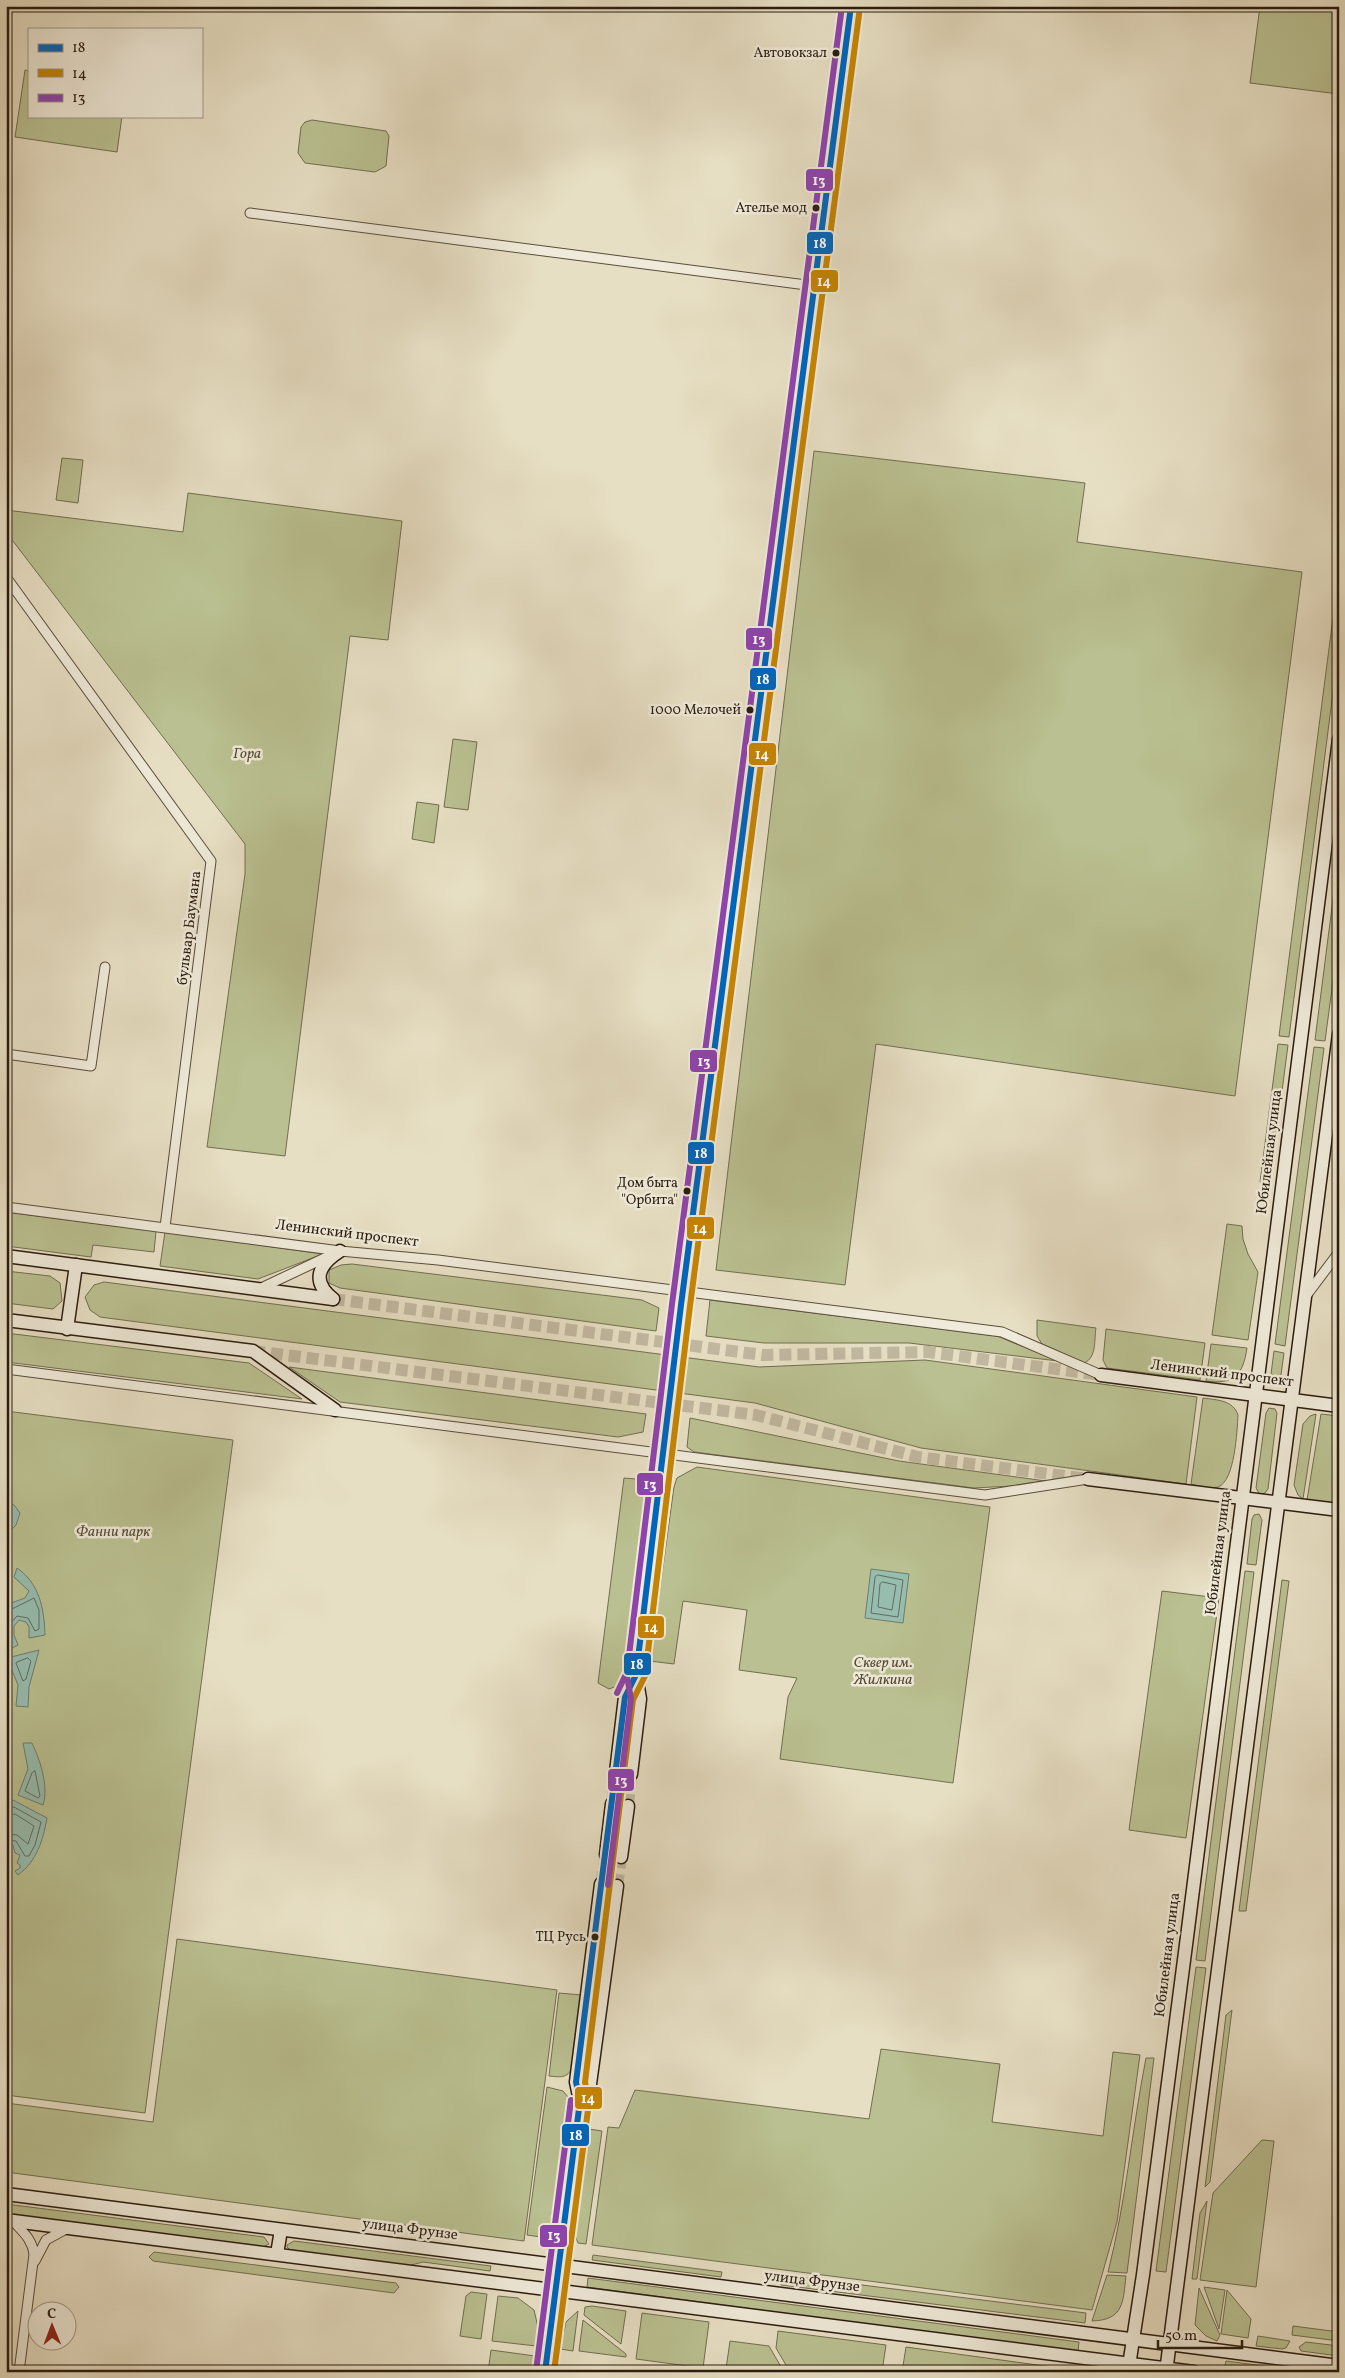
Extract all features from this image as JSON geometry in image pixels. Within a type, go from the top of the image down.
[{"type":"main road","points":[[631,1774],[640,1699],[636,1675],[664,1436],[851,6]]},
{"type":"main road","name":"Юбилейная улица","points":[[1128,2368],[1186,1943],[1339,739]]},
{"type":"main road","points":[[1166,2370],[1339,1034]]},
{"type":"main road","points":[[6,1256],[333,1299],[324,1292],[320,1284],[320,1276],[326,1261],[340,1251]]},
{"type":"main road","points":[[67,1328],[76,1265]]},
{"type":"main road","points":[[6,1320],[254,1351],[335,1410]]},
{"type":"main road","name":"Ленинский проспект","points":[[1101,1375],[1339,1406]]},
{"type":"main road","points":[[1088,1479],[1339,1510]]},
{"type":"main road","points":[[616,1772],[626,1697],[636,1675]]},
{"type":"main road","points":[[606,1855],[612,1804]]},
{"type":"main road","points":[[621,1857],[628,1806]]},
{"type":"main road","points":[[545,2372],[580,2101],[576,2082],[601,1884]]},
{"type":"main road","points":[[580,2101],[590,2084],[617,1886]]},
{"type":"main road","name":"улица Фрунзе","points":[[6,2194],[1339,2366]]},
{"type":"main road","points":[[9,2220],[556,2290],[1128,2368],[1194,2372]]},
{"type":"main road","points":[[277,2254],[281,2230]]},
{"type":"street","points":[[250,213],[814,286]]},
{"type":"street","name":"бульвар Баумана","points":[[6,577],[212,860],[164,1227]]},
{"type":"street","points":[[6,1054],[92,1066],[105,967]]},
{"type":"street","name":"Ленинский проспект","points":[[6,1207],[340,1251],[438,1260],[682,1298],[1002,1332],[1101,1375]]},
{"type":"street","points":[[258,1289],[340,1251]]},
{"type":"street","points":[[1304,1299],[1339,1252]]},
{"type":"street","points":[[6,1369],[985,1495],[1088,1479]]},
{"type":"street","points":[[9,2220],[32,2244],[32,2270],[19,2372]]},
{"type":"street","points":[[32,2270],[37,2254],[46,2240],[68,2228]]},
{"type":"green space","points":[[1260,6],[1339,6],[1339,94],[1250,83]]},
{"type":"green space","points":[[25,70],[28,71],[28,118],[122,118],[117,152],[15,137]]},
{"type":"green space","points":[[312,120],[386,131],[389,136],[386,166],[375,172],[305,163],[298,153],[301,127],[305,122]]},
{"type":"green space","points":[[814,451],[1085,483],[1077,542],[1302,572],[1235,1096],[876,1044],[845,1285],[716,1270]]},
{"type":"green space","points":[[62,458],[83,460],[78,503],[56,500]]},
{"type":"green space","name":"Гора","points":[[188,493],[402,521],[388,640],[350,636],[285,1156],[207,1147],[245,874],[245,844],[6,532],[6,510],[183,532]]},
{"type":"green space","points":[[1339,571],[1339,645],[1289,1037],[1279,1036]]},
{"type":"green space","points":[[453,739],[477,742],[468,810],[444,807]]},
{"type":"green space","points":[[417,802],[439,805],[434,843],[412,839]]},
{"type":"green space","points":[[1339,852],[1339,936],[1325,1041],[1315,1040]]},
{"type":"green space","points":[[1278,1044],[1288,1045],[1270,1184],[1260,1182]]},
{"type":"green space","points":[[1314,1047],[1324,1048],[1285,1346],[1275,1344]]},
{"type":"green space","points":[[6,1212],[156,1231],[154,1252],[93,1245],[91,1257],[6,1246]]},
{"type":"green space","points":[[1227,1224],[1242,1226],[1243,1239],[1248,1254],[1258,1272],[1248,1340],[1212,1335]]},
{"type":"green space","points":[[165,1232],[323,1254],[258,1279],[160,1266]]},
{"type":"green space","points":[[352,1264],[642,1300],[659,1308],[656,1331],[340,1288],[329,1283],[329,1270],[341,1265]]},
{"type":"green space","points":[[6,1271],[50,1276],[60,1283],[62,1301],[53,1309],[6,1303]]},
{"type":"green space","points":[[104,1282],[759,1367],[925,1360],[1197,1397],[1186,1484],[921,1448],[755,1403],[100,1317],[90,1310],[85,1297],[94,1285]]},
{"type":"green space","points":[[710,1300],[997,1336],[1058,1361],[909,1343],[764,1343],[706,1336]]},
{"type":"green space","points":[[1037,1320],[1096,1328],[1091,1357],[1084,1363],[1042,1344],[1037,1336]]},
{"type":"green space","points":[[1106,1329],[1205,1343],[1200,1380],[1107,1368],[1103,1360]]},
{"type":"green space","points":[[6,1333],[249,1363],[302,1399],[6,1362]]},
{"type":"green space","points":[[1211,1344],[1247,1348],[1243,1365],[1236,1376],[1224,1381],[1206,1381]]},
{"type":"green space","points":[[1274,1351],[1284,1353],[1281,1375],[1278,1377],[1271,1374]]},
{"type":"green space","points":[[289,1367],[646,1414],[643,1432],[618,1437],[340,1402]]},
{"type":"green space","points":[[1203,1398],[1219,1400],[1228,1404],[1236,1410],[1238,1415],[1232,1466],[1224,1483],[1215,1488],[1191,1484]]},
{"type":"green space","points":[[1269,1408],[1275,1409],[1277,1413],[1268,1489],[1260,1495],[1256,1488],[1266,1413]]},
{"type":"green space","name":"Фанни парк","points":[[6,1411],[233,1440],[145,2113],[6,2095]]},
{"type":"green space","points":[[1316,1414],[1303,1499],[1298,1495],[1294,1485],[1303,1424],[1310,1416]]},
{"type":"green space","points":[[1321,1414],[1339,1416],[1339,1504],[1307,1500]]},
{"type":"green space","points":[[690,1418],[899,1461],[1046,1481],[1011,1486],[974,1488],[694,1452],[687,1447]]},
{"type":"green space","name":"Сквер им. Жилкина","points":[[697,1467],[990,1507],[953,1783],[780,1759],[788,1697],[797,1678],[739,1670],[747,1610],[683,1601],[674,1664],[650,1661],[674,1487],[677,1478]]},
{"type":"green space","points":[[624,1478],[647,1480],[624,1676],[617,1686],[609,1689],[598,1683]]},
{"type":"green space","points":[[1259,1514],[1262,1520],[1256,1565],[1247,1564],[1252,1519],[1254,1515]]},
{"type":"green space","points":[[1245,1571],[1254,1572],[1205,1961],[1196,1960]]},
{"type":"green space","points":[[1282,1580],[1289,1581],[1246,1911],[1239,1911]]},
{"type":"green space","points":[[1162,1591],[1219,1598],[1186,1838],[1129,1830]]},
{"type":"green space","points":[[177,1939],[557,1990],[524,2241],[6,2172],[6,2103],[153,2122]]},
{"type":"green space","points":[[1196,1967],[1206,1968],[1166,2272],[1156,2271]]},
{"type":"green space","points":[[559,1993],[582,1995],[573,2067],[568,2074],[560,2077],[549,2076]]},
{"type":"green space","points":[[1232,2010],[1210,2182],[1205,2187],[1226,2015]]},
{"type":"green space","points":[[881,2049],[1000,2064],[992,2122],[1103,2136],[1113,2052],[1140,2055],[1117,2222],[1092,2310],[592,2245],[608,2127],[619,2128],[635,2090],[869,2119]]},
{"type":"green space","points":[[1146,2058],[1154,2058],[1127,2273],[1108,2272],[1120,2219]]},
{"type":"green space","points":[[547,2087],[563,2091],[568,2097],[550,2229],[547,2238],[527,2235]]},
{"type":"green space","points":[[589,2129],[602,2131],[586,2244],[578,2243],[574,2233]]},
{"type":"green space","points":[[1262,2140],[1274,2141],[1256,2287],[1200,2280],[1213,2193]]},
{"type":"green space","points":[[1207,2201],[1197,2279],[1192,2279],[1200,2213]]},
{"type":"green space","points":[[6,2204],[264,2237],[269,2244],[263,2247],[6,2214]]},
{"type":"green space","points":[[294,2241],[491,2266],[490,2271],[423,2262],[407,2266],[291,2251],[287,2245]]},
{"type":"green space","points":[[154,2252],[396,2283],[399,2287],[394,2293],[153,2261],[149,2257]]},
{"type":"green space","points":[[593,2255],[722,2272],[721,2277],[592,2260]]},
{"type":"green space","points":[[782,2275],[1086,2313],[1085,2323],[781,2285]]},
{"type":"green space","points":[[1107,2275],[1126,2276],[1120,2308],[1110,2317],[1092,2321]]},
{"type":"green space","points":[[588,2278],[1079,2342],[1078,2352],[587,2287]]},
{"type":"green space","points":[[1204,2287],[1225,2290],[1219,2329]]},
{"type":"green space","points":[[1199,2288],[1220,2335],[1217,2341],[1206,2336],[1195,2325]]},
{"type":"green space","points":[[1227,2290],[1251,2319],[1248,2338],[1221,2334]]},
{"type":"green space","points":[[471,2292],[487,2294],[481,2339],[460,2336],[466,2296]]},
{"type":"green space","points":[[498,2296],[518,2298],[534,2310],[538,2327],[536,2346],[492,2341]]},
{"type":"green space","points":[[592,2306],[626,2311],[621,2344],[584,2315],[585,2307]]},
{"type":"green space","points":[[578,2311],[573,2351],[560,2349],[566,2322]]},
{"type":"green space","points":[[642,2313],[709,2322],[703,2368],[636,2359]]},
{"type":"green space","points":[[583,2320],[626,2354],[626,2357],[579,2351]]},
{"type":"green space","points":[[1293,2326],[1339,2332],[1339,2341],[1292,2335]]},
{"type":"green space","points":[[778,2331],[886,2345],[882,2372],[790,2372],[776,2348]]},
{"type":"green space","points":[[1258,2336],[1290,2341],[1286,2348],[1282,2349],[1256,2346]]},
{"type":"green space","points":[[730,2341],[769,2346],[784,2372],[748,2372],[726,2369]]},
{"type":"green space","points":[[1306,2342],[1339,2346],[1339,2356],[1301,2351],[1299,2347]]},
{"type":"green space","points":[[906,2347],[1074,2370],[1074,2372],[902,2372]]},
{"type":"green space","points":[[491,2350],[535,2356],[532,2372],[488,2372]]},
{"type":"green space","points":[[1226,2361],[1312,2372],[1242,2372],[1224,2369]]},
{"type":"water","points":[[6,1501],[14,1505],[20,1513],[16,1525],[6,1535]]},
{"type":"water","points":[[17,1568],[25,1574],[36,1589],[42,1607],[45,1635],[29,1638],[29,1627],[26,1622],[19,1620],[14,1626],[14,1635],[18,1645],[6,1651],[6,1605],[25,1598],[29,1591],[14,1577]]},
{"type":"water","points":[[871,1569],[909,1574],[903,1623],[865,1618]]},
{"type":"water","points":[[39,1650],[29,1687],[28,1707],[16,1706],[18,1685],[7,1658]]},
{"type":"water","points":[[23,1743],[32,1743],[41,1765],[45,1790],[43,1805],[18,1795],[28,1769]]},
{"type":"water","points":[[13,1800],[47,1818],[38,1850],[30,1863],[18,1875],[15,1871],[20,1868],[20,1865],[17,1863],[20,1855],[15,1853],[13,1845],[6,1845],[6,1806]]},
{"type":"tunnel","points":[[333,1299],[763,1355],[928,1352],[1101,1375]]},
{"type":"tunnel","points":[[253,1351],[756,1415],[918,1457],[1088,1479]]},
{"type":"tunnel","points":[[612,1804],[616,1772]]},
{"type":"tunnel","points":[[628,1806],[631,1774]]},
{"type":"tunnel","points":[[601,1884],[606,1855]]},
{"type":"tunnel","points":[[617,1886],[621,1857]]},
{"type":"transit line","name":"13","points":[[617,1693],[627,1672],[672,1304],[842,6]]},
{"type":"transit line","name":"18","points":[[545,2372],[580,2101],[576,2082],[625,1697],[636,1675],[681,1305],[851,6]]},
{"type":"transit line","name":"14","points":[[554,2372],[589,2102],[585,2082],[633,1700],[645,1676],[690,1306],[860,7]]},
{"type":"transit line","name":"13","points":[[608,1885],[631,1699],[627,1676]]},
{"type":"transit line","name":"13","points":[[536,2371],[571,2100]]},
{"type":"place","name":"Автовокзал","points":[[836,53]]},
{"type":"place","name":"Ателье мод","points":[[816,208]]},
{"type":"place","name":"1000 Мелочей","points":[[750,710]]},
{"type":"place","name":"Дом быта \"Орбита\"","points":[[687,1191]]},
{"type":"place","name":"ТЦ Русь","points":[[595,1937]]}]
